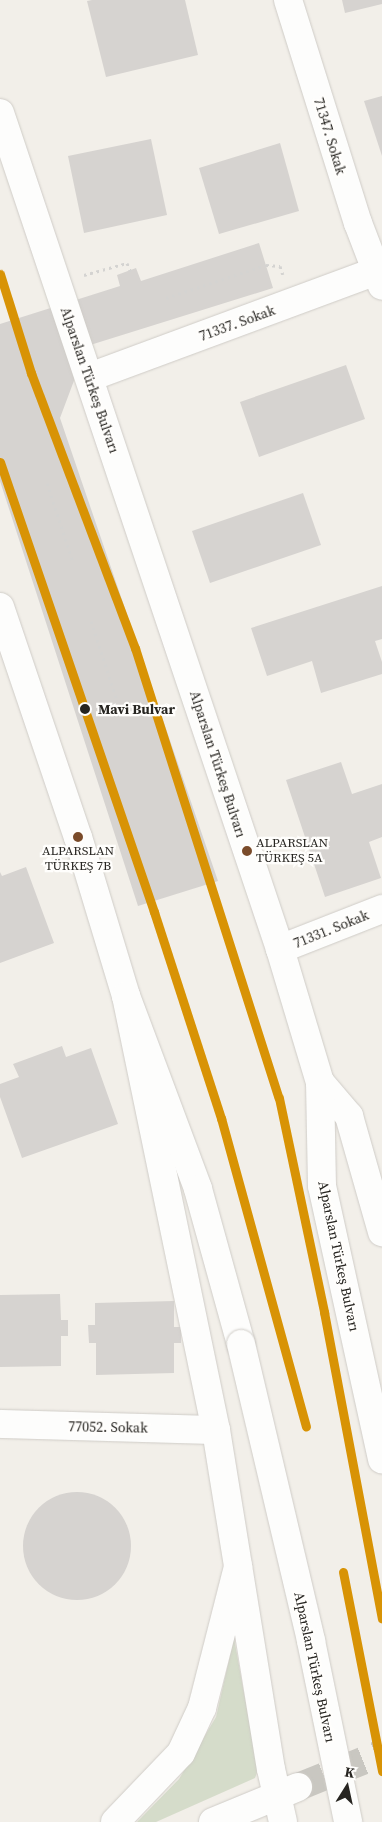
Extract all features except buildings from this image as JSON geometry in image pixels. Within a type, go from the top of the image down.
[{"type":"main road","name":"71347. Sokak","points":[[288,0],[358,223],[380,274]]},
{"type":"main road","name":"Alparslan Türkeş Bulvarı","points":[[0,113],[280,949],[320,1082],[322,1186],[355,1328],[382,1459]]},
{"type":"main road","name":"71337. Sokak","points":[[90,377],[380,274]]},
{"type":"main road","name":"Alparslan Türkeş Bulvarı","points":[[0,607],[78,837],[126,996],[198,1189],[241,1344],[311,1641],[348,1822]]},
{"type":"main road","name":"71331. Sokak","points":[[280,949],[382,908]]},
{"type":"main road","name":"Alparslan Türkeş Bulvarı","points":[[126,996],[216,1430],[238,1567],[288,1791],[283,1822]]},
{"type":"main road","points":[[320,1082],[349,1116],[382,1232]]},
{"type":"main road","name":"77052. Sokak","points":[[0,1424],[216,1430]]},
{"type":"main road","points":[[115,1822],[180,1753],[202,1708],[238,1567]]},
{"type":"main road","points":[[213,1822],[288,1791]]},
{"type":"path","points":[[76,277],[127,263],[132,274]]},
{"type":"path","points":[[166,298],[266,265],[280,266],[286,284]]},
{"type":"path","points":[[47,483],[73,562]]},
{"type":"path","points":[[92,621],[117,700]]},
{"type":"green space","points":[[234,1638],[258,1770],[255,1778],[156,1822],[137,1822],[179,1779],[216,1717]]},
{"type":"tunnel","points":[[298,1787],[382,1753]]},
{"type":"transit line","points":[[0,274],[31,373],[135,648],[279,1098],[324,1312],[382,1619]]},
{"type":"transit line","points":[[0,462],[154,912],[221,1118],[306,1427]]},
{"type":"transit line","points":[[343,1572],[382,1771]]},
{"type":"place","name":"Mavi Bulvar","points":[[85,709]]},
{"type":"place","name":"ALPARSLAN TÜRKEŞ 7B","points":[[78,837]]},
{"type":"place","name":"ALPARSLAN TÜRKEŞ 5A","points":[[247,851]]}]
